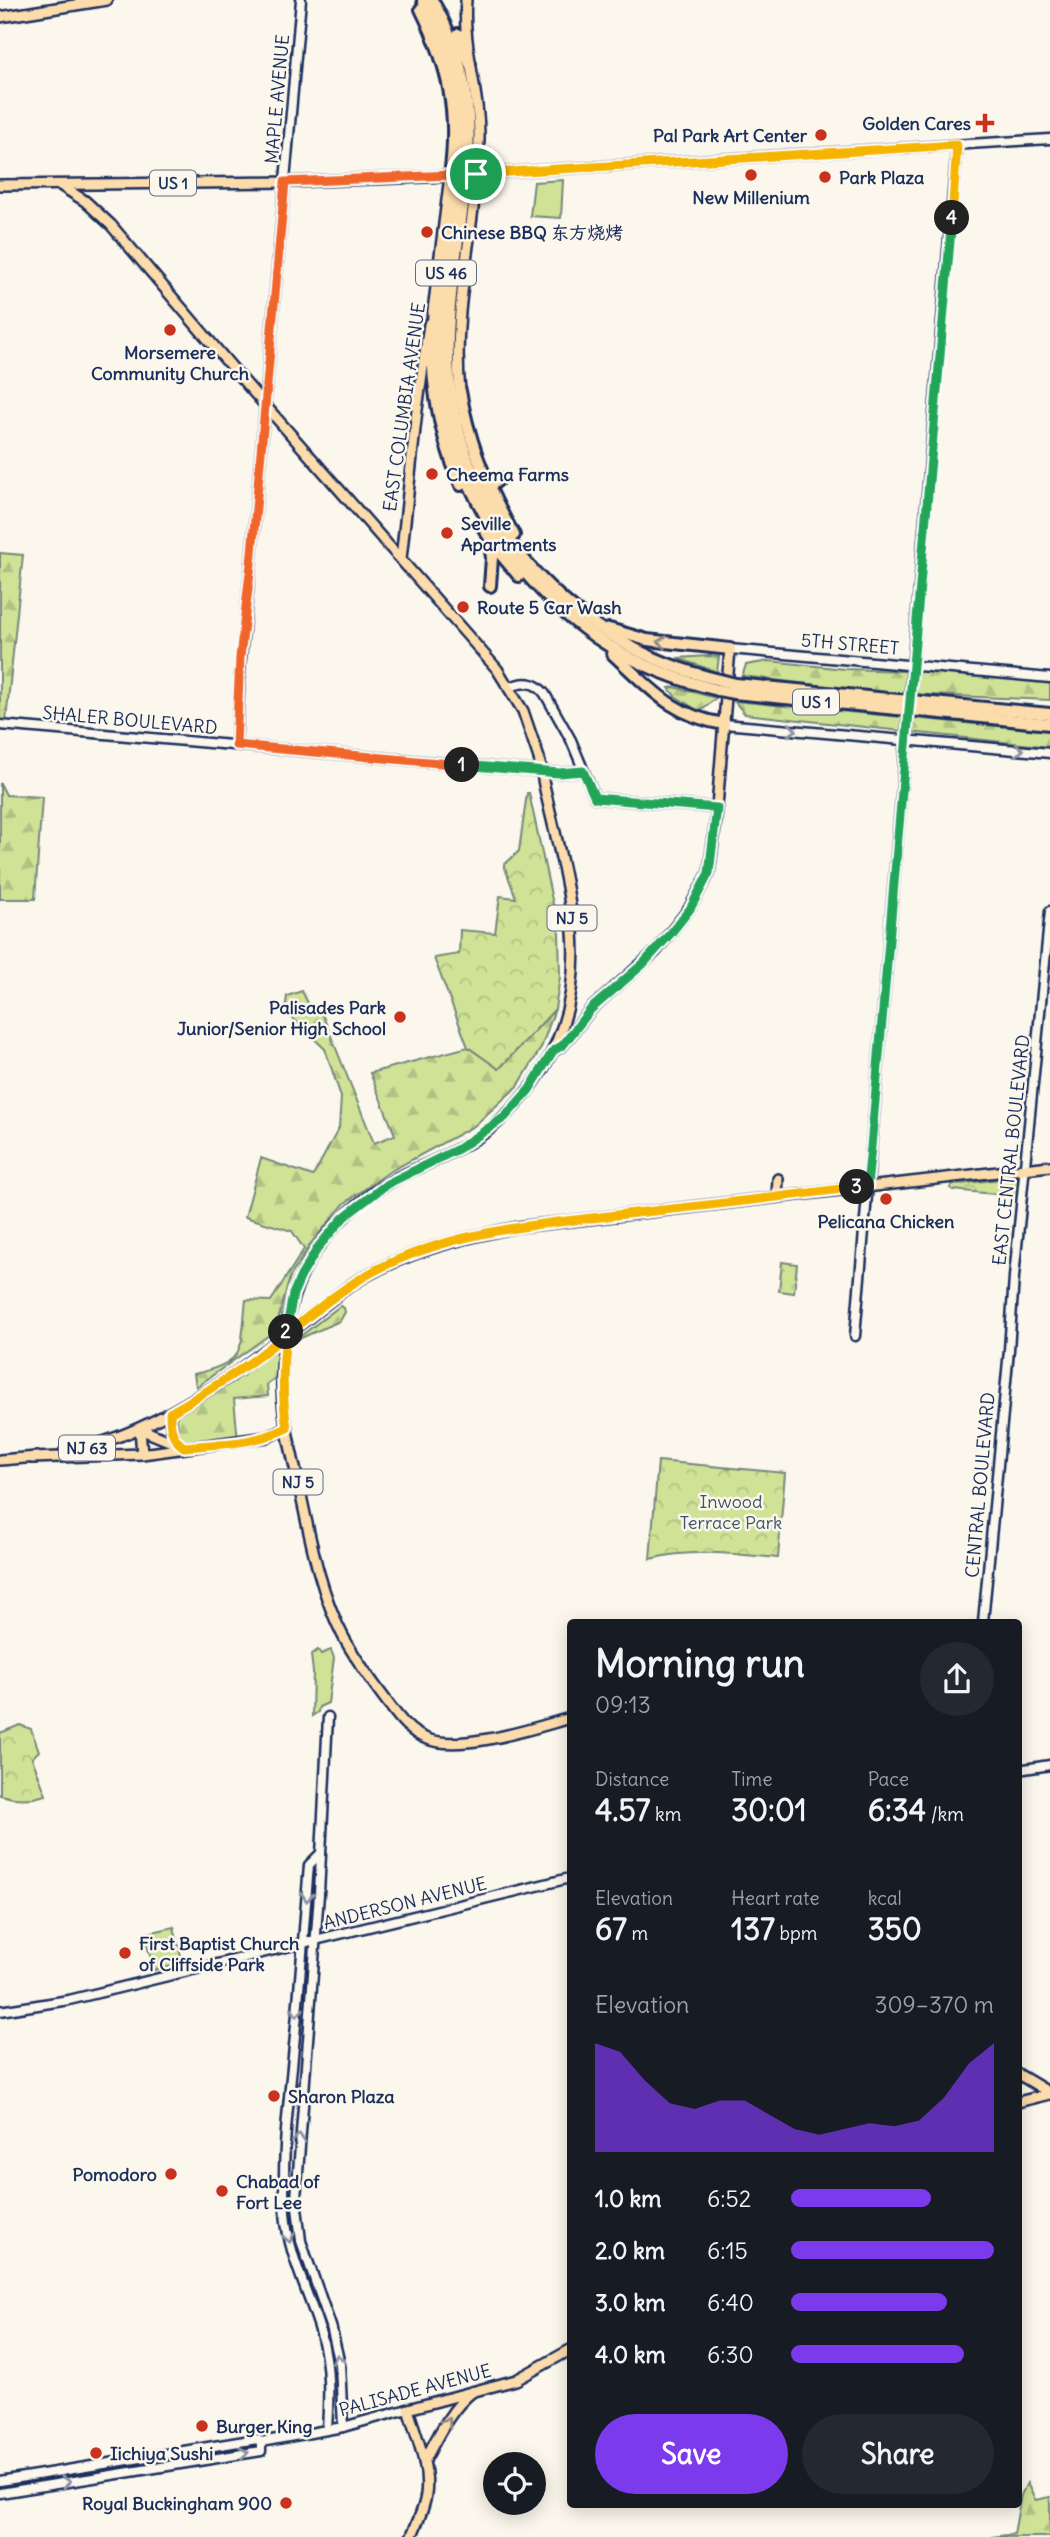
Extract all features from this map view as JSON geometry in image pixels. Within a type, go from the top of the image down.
[{"type":"highway","points":[[417,0],[440,52],[450,91],[454,130],[452,176]]},
{"type":"highway","name":"US 46","points":[[423,0],[452,62],[462,119],[461,154],[440,330],[441,378],[446,413],[463,470],[479,506],[502,543],[545,597]]},
{"type":"highway","name":"US 46","points":[[432,0],[448,30],[461,64],[470,122],[469,158],[449,323],[448,358],[453,405],[464,451],[482,495],[506,535],[537,573]]},
{"type":"highway","points":[[439,0],[452,22],[470,64]]},
{"type":"highway","name":"US 1","points":[[434,307],[432,369],[440,423],[459,480],[483,528],[516,573],[537,593],[595,638],[652,669],[735,688],[897,705],[1050,714]]},
{"type":"highway","name":"US 1","points":[[460,391],[469,433],[486,481],[537,573],[586,620],[619,642],[719,685]]},
{"type":"highway","points":[[486,481],[492,484],[499,479]]},
{"type":"highway","points":[[483,528],[492,553],[490,586]]},
{"type":"highway","points":[[586,620],[641,639],[730,649]]},
{"type":"highway","points":[[595,638],[679,710],[699,719],[724,724]]},
{"type":"highway","name":"US 1","points":[[922,707],[1050,724]]},
{"type":"main road","points":[[0,17],[107,0]]},
{"type":"main road","points":[[466,0],[465,28],[478,117],[473,174]]},
{"type":"main road","name":"US 1","points":[[0,185],[285,182],[473,174],[458,322],[460,391]]},
{"type":"main road","name":"EAST COLUMBIA AVENUE","points":[[401,559],[426,338],[434,307],[452,176]]},
{"type":"main road","name":"NJ 5","points":[[60,185],[105,218],[510,687],[529,725],[539,758],[571,913],[575,955],[571,998],[553,1051],[529,1090],[492,1127],[458,1149],[387,1184],[344,1217],[310,1259],[293,1294],[282,1375],[287,1428],[317,1565],[331,1608],[345,1640],[400,1719],[414,1732],[430,1740],[450,1743],[528,1730],[567,1719]]},
{"type":"main road","points":[[553,1051],[563,1045],[598,1002],[656,951],[690,909],[709,873],[730,649]]},
{"type":"main road","name":"NJ 63","points":[[0,1460],[32,1458],[92,1446],[140,1429],[231,1376],[344,1290],[375,1271],[436,1246],[461,1239],[518,1227],[1050,1166]]},
{"type":"main road","points":[[777,1197],[778,1179]]},
{"type":"main road","points":[[170,1413],[172,1435],[181,1445]]},
{"type":"main road","points":[[32,1458],[142,1454],[181,1445],[267,1437],[287,1428]]},
{"type":"main road","points":[[142,1454],[140,1429],[181,1445]]},
{"type":"main road","points":[[1022,2076],[1050,2094]]},
{"type":"main road","points":[[1022,2101],[1050,2094]]},
{"type":"main road","name":"PALISADE AVENUE","points":[[408,2409],[516,2380],[567,2352]]},
{"type":"main road","points":[[424,2462],[440,2431],[460,2404],[479,2388]]},
{"type":"main road","points":[[408,2409],[424,2462],[426,2494],[411,2537]]},
{"type":"street","name":"MAPLE AVENUE","points":[[236,745],[240,657],[302,0]]},
{"type":"street","points":[[473,174],[1050,139]]},
{"type":"street","points":[[855,1336],[957,145]]},
{"type":"street","name":"5TH STREET","points":[[730,649],[1050,678]]},
{"type":"street","points":[[510,687],[525,682],[540,688],[571,740],[595,798],[717,808]]},
{"type":"street","name":"SHALER BOULEVARD","points":[[0,724],[559,773],[583,771]]},
{"type":"street","points":[[724,724],[1050,753]]},
{"type":"street","name":"EAST CENTRAL BOULEVARD","points":[[1009,1350],[1050,911]]},
{"type":"street","name":"CENTRAL BOULEVARD","points":[[983,1619],[1009,1350]]},
{"type":"street","points":[[328,1717],[320,1854],[322,1861],[296,2199],[301,2241],[331,2326],[340,2364],[343,2427]]},
{"type":"street","points":[[1022,1769],[1050,1765]]},
{"type":"street","points":[[320,1854],[309,1866],[286,2137],[285,2210],[293,2259],[325,2351],[329,2388],[327,2429]]},
{"type":"street","name":"ANDERSON AVENUE","points":[[0,2011],[69,2000],[567,1879]]},
{"type":"street","name":"PALISADE AVENUE","points":[[0,2481],[257,2439],[261,2442],[343,2427],[408,2409]]},
{"type":"street","name":"PALISADE AVENUE","points":[[0,2493],[261,2451],[261,2442]]},
{"type":"green space","points":[[563,180],[561,218],[530,216],[534,182]]},
{"type":"green space","points":[[0,553],[23,555],[6,721],[0,720]]},
{"type":"green space","points":[[719,657],[717,672],[677,658]]},
{"type":"green space","points":[[769,661],[845,669],[1050,676],[1050,700],[884,693],[742,676],[746,665]]},
{"type":"green space","points":[[669,688],[716,698],[700,712],[675,696]]},
{"type":"green space","points":[[734,701],[1050,731],[1050,747],[745,714]]},
{"type":"green space","points":[[0,783],[6,795],[42,797],[35,899],[0,899]]},
{"type":"green space","points":[[527,793],[559,932],[560,977],[555,1009],[499,1069],[468,1047],[434,958],[459,954],[460,930],[495,933],[500,896],[516,898],[504,865],[519,851]]},
{"type":"green space","points":[[302,991],[309,1005],[323,1016],[374,1143],[395,1135],[370,1073],[468,1047],[499,1069],[555,1009],[541,1048],[518,1086],[474,1126],[389,1172],[345,1203],[311,1243],[290,1277],[275,1331],[196,1387],[194,1374],[224,1364],[233,1358],[238,1350],[246,1300],[271,1301],[304,1249],[292,1231],[245,1217],[261,1158],[313,1176],[339,1128],[341,1097],[325,1049],[285,1011],[287,996]]},
{"type":"green space","points":[[1017,1177],[1019,1193],[1015,1196],[950,1188],[952,1185]]},
{"type":"green space","points":[[782,1262],[797,1264],[794,1293],[779,1291]]},
{"type":"green space","points":[[340,1306],[345,1312],[340,1321],[294,1341]]},
{"type":"green space","points":[[286,1335],[282,1373],[267,1384],[268,1396],[234,1399],[238,1441],[184,1447],[178,1443],[170,1413]]},
{"type":"green space","name":"Inwood Terrace Park","points":[[658,1461],[785,1473],[778,1558],[698,1553],[650,1559]]},
{"type":"green space","points":[[318,1650],[321,1654],[331,1650],[334,1658],[328,1703],[319,1707],[318,1712],[312,1716],[311,1655]]},
{"type":"green space","points":[[20,1725],[31,1729],[39,1751],[32,1758],[46,1795],[23,1799],[0,1795],[0,1733]]},
{"type":"green space","points":[[174,1927],[183,1964],[154,1970],[144,1934]]},
{"type":"green space","points":[[1027,2483],[1035,2500],[1050,2497],[1050,2537],[992,2537],[1014,2534],[1019,2508],[1022,2508],[1022,2493]]},
{"type":"place","name":"Golden Cares","points":[[985,123]]},
{"type":"place","name":"Pal Park Art Center","points":[[821,135]]},
{"type":"place","name":"New Millenium","points":[[751,175]]},
{"type":"place","name":"Park Plaza","points":[[825,177]]},
{"type":"place","name":"Chinese BBQ 东方烧烤","points":[[427,232]]},
{"type":"place","name":"Morsemere Community Church","points":[[170,330]]},
{"type":"place","name":"Cheema Farms","points":[[432,474]]},
{"type":"place","name":"Seville Apartments","points":[[447,533]]},
{"type":"place","name":"Route 5 Car Wash","points":[[463,607]]},
{"type":"place","name":"Palisades Park Junior/Senior High School","points":[[400,1017]]},
{"type":"place","name":"Pelicana Chicken","points":[[886,1199]]},
{"type":"place","name":"First Baptist Church of Cliffside Park","points":[[125,1953]]},
{"type":"place","name":"Sharon Plaza","points":[[274,2096]]},
{"type":"place","name":"Pomodoro","points":[[171,2174]]},
{"type":"place","name":"Chabad of Fort Lee","points":[[222,2191]]},
{"type":"place","name":"Burger King","points":[[202,2426]]},
{"type":"place","name":"Iichiya Sushi","points":[[96,2453]]},
{"type":"place","name":"Royal Buckingham 900","points":[[286,2503]]},
{"type":"route","points":[[476,174],[285,182],[251,564],[240,657],[236,745],[567,774],[583,771],[595,798],[717,808],[709,873],[690,909],[656,951],[591,1009],[563,1045],[553,1051],[529,1090],[505,1117],[476,1139],[395,1179],[370,1195],[344,1217],[319,1246],[301,1276],[289,1308],[286,1335],[284,1352],[282,1375],[287,1428],[267,1437],[184,1447],[172,1435],[170,1413],[257,1358],[307,1319],[332,1299],[355,1282],[395,1261],[439,1245],[518,1227],[867,1186],[928,509],[957,145],[476,174]]}]
